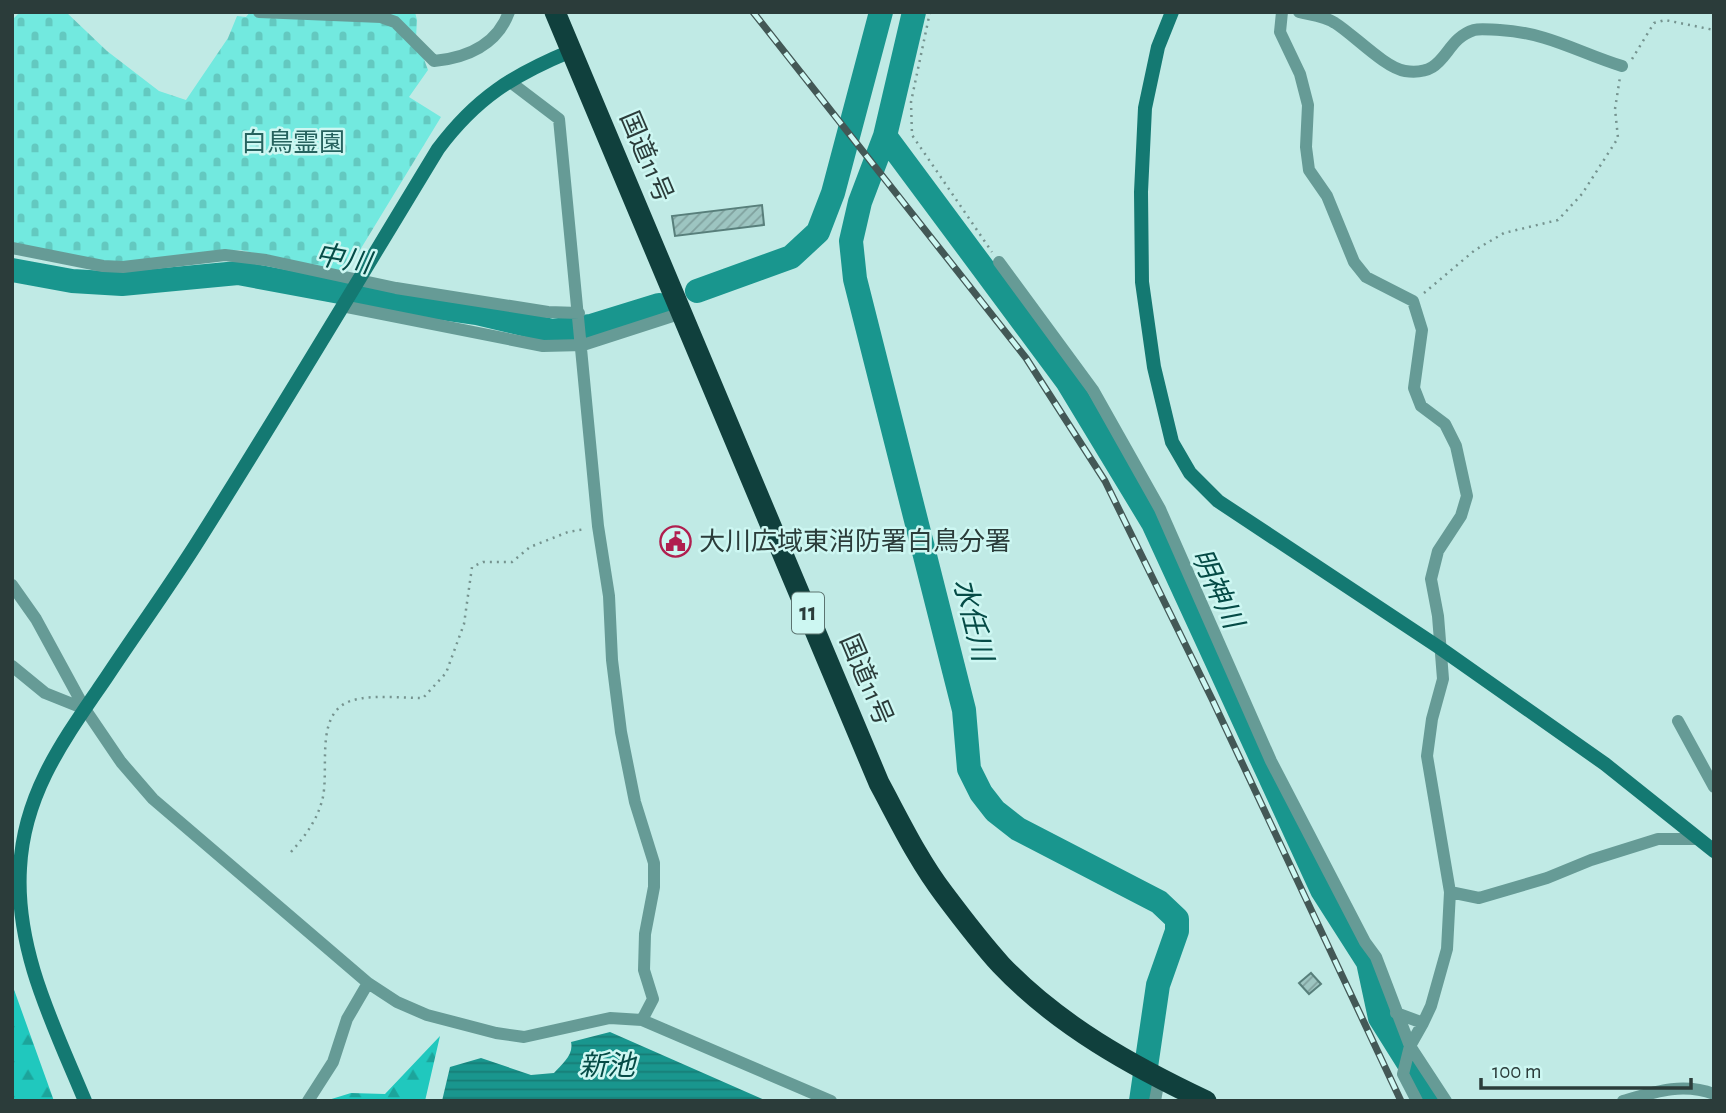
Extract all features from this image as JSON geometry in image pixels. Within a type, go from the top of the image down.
[{"type":"highway","name":"国道11号","points":[[555,12],[879,783],[942,892],[1002,965],[1047,1006],[1113,1054],[1206,1101]]},
{"type":"street","points":[[259,12],[381,17],[395,22],[434,61],[456,59],[481,48],[507,19],[509,12]]},
{"type":"street","points":[[1171,12],[1158,47],[1145,108],[1141,192],[1142,282],[1154,367],[1171,442],[1190,473],[1218,501],[1440,648],[1605,764],[1707,844]]},
{"type":"street","points":[[1282,12],[1280,32],[1300,74],[1308,105],[1308,170],[1327,196],[1354,262],[1366,277],[1413,301],[1422,330],[1414,388],[1421,406],[1445,424],[1456,446],[1467,496],[1461,516],[1438,551],[1431,579],[1443,679],[1427,756],[1450,892],[1447,949],[1431,1006],[1410,1046],[1404,1074],[1417,1101]]},
{"type":"street","points":[[1299,12],[1333,21],[1367,49],[1401,71],[1423,73],[1439,62],[1460,38],[1475,29],[1531,33],[1561,41],[1589,55],[1622,66]]},
{"type":"street","points":[[85,1101],[36,979],[22,930],[20,868],[29,817],[44,773],[199,540],[438,149],[458,121],[484,97],[509,81],[571,51]]},
{"type":"street","points":[[509,81],[559,119],[621,733],[635,802],[654,863],[654,887],[645,934],[644,970],[653,999],[642,1020]]},
{"type":"street","points":[[12,248],[103,266],[123,267],[225,256],[266,260],[396,288],[535,310],[579,313]]},
{"type":"street","points":[[999,262],[1093,390],[1160,509],[1271,761],[1365,942],[1376,957],[1410,1046],[1446,1101]]},
{"type":"street","points":[[342,306],[543,346],[582,342],[682,313]]},
{"type":"street","points":[[12,585],[36,619],[85,709],[121,762],[153,799],[368,983],[397,1002],[427,1015],[524,1037],[610,1018],[642,1020],[831,1101]]},
{"type":"street","points":[[12,666],[45,693],[85,709]]},
{"type":"street","points":[[1678,721],[1714,787]]},
{"type":"street","points":[[1450,892],[1479,898],[1547,878],[1591,860],[1658,839],[1707,844]]},
{"type":"street","points":[[308,1101],[333,1062],[347,1019],[368,983]]},
{"type":"street","points":[[1396,1013],[1423,1023]]},
{"type":"street","points":[[1155,1101],[1159,1079]]},
{"type":"street","points":[[1623,1101],[1671,1087],[1700,1088],[1714,1094]]},
{"type":"path","points":[[930,12],[911,102],[912,135],[999,262]]},
{"type":"path","points":[[1413,301],[1453,271],[1475,250],[1504,233],[1558,220],[1582,194],[1618,138],[1615,109],[1622,66],[1629,63],[1654,23],[1665,20],[1714,30]]},
{"type":"path","points":[[291,852],[313,825],[323,799],[328,724],[337,708],[356,699],[423,698],[446,673],[464,624],[472,567],[483,562],[512,562],[530,547],[568,532],[598,526]]},
{"type":"green space","name":"白鳥霊園","points":[[20,12],[66,12],[107,51],[159,91],[186,100],[228,38],[237,16],[246,17],[250,12],[415,12],[416,38],[428,70],[409,97],[441,117],[346,273],[240,250],[107,264],[12,244],[12,26],[14,18]]},
{"type":"green space","points":[[12,984],[54,1101],[12,1101]]},
{"type":"green space","points":[[440,1036],[425,1101],[325,1101],[351,1093],[385,1094]]},
{"type":"water","name":"新池","points":[[610,1032],[767,1101],[442,1101],[450,1067],[481,1058],[531,1075],[554,1073],[569,1055],[571,1042]]},
{"type":"building","points":[[762,205],[764,225],[675,236],[672,216]]},
{"type":"building","points":[[1311,973],[1321,984],[1309,994],[1299,983]]},
{"type":"waterway","name":"中川","points":[[697,291],[791,257],[818,232],[833,193],[881,12]]},
{"type":"waterway","name":"水任川","points":[[914,12],[885,136],[860,202],[851,241],[855,279],[964,710],[969,769],[981,793],[995,811],[1018,829],[1159,902],[1177,919],[1177,931],[1158,985],[1141,1101]]},
{"type":"waterway","name":"明神川","points":[[885,136],[1067,381],[1153,523],[1322,890],[1368,962],[1380,1018],[1432,1101]]},
{"type":"waterway","name":"中川","points":[[12,270],[72,281],[122,284],[238,273],[372,298],[477,313],[552,331],[591,326],[659,305]]},
{"type":"railway","points":[[753,12],[1026,358],[1105,481],[1212,699],[1401,1101]]},
{"type":"place","name":"大川広域東消防署白鳥分署","points":[[676,542]]}]
